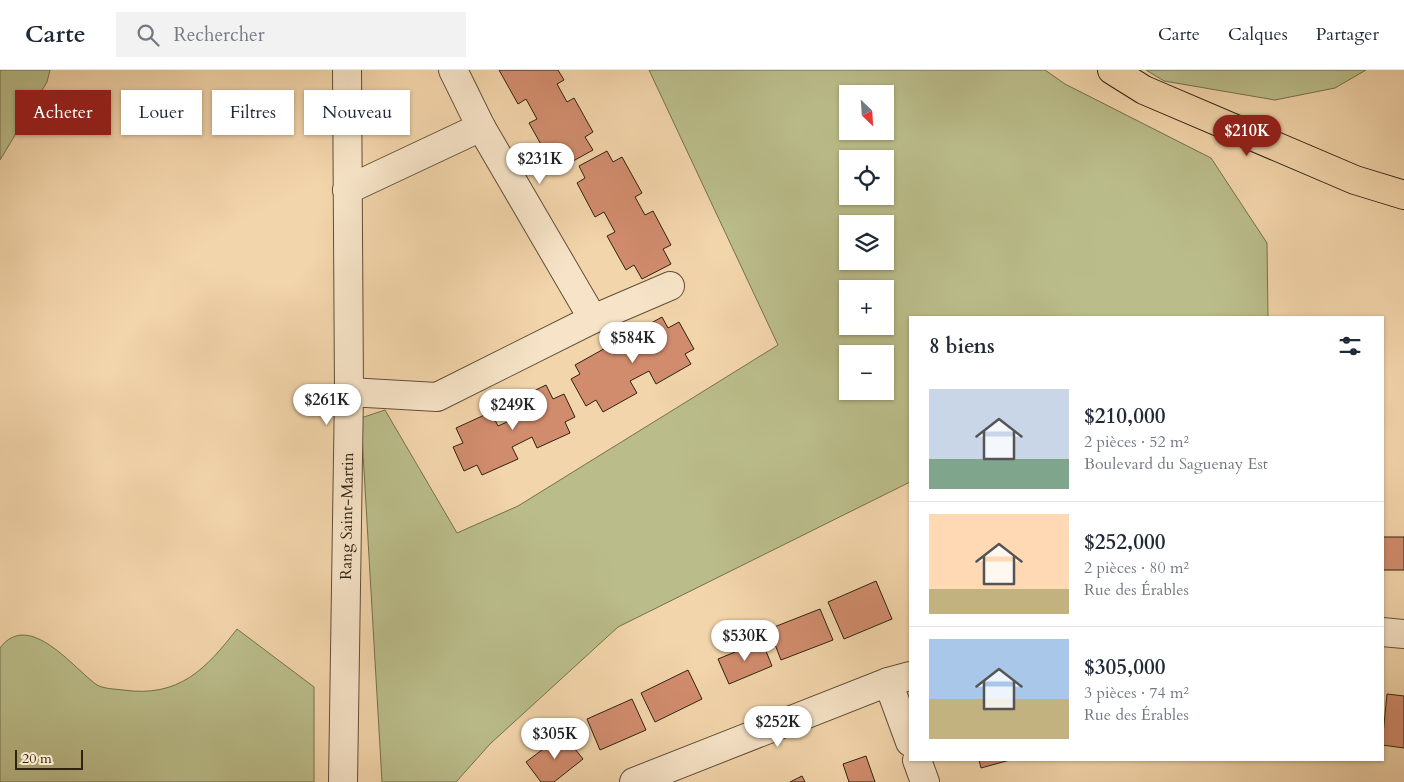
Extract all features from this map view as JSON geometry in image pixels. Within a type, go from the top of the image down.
[{"type":"main road","points":[[1112,70],[1144,90],[1355,180],[1404,195]]},
{"type":"street","name":"Rang Saint-Martin","points":[[343,782],[349,392],[347,70]]},
{"type":"street","points":[[453,70],[481,127],[593,319]]},
{"type":"street","points":[[347,190],[481,127]]},
{"type":"street","points":[[349,392],[437,397],[593,319],[670,286]]},
{"type":"street","points":[[1384,632],[1404,634]]},
{"type":"street","points":[[634,782],[899,679],[909,736]]},
{"type":"street","points":[[917,761],[925,782]]},
{"type":"green space","points":[[0,70],[50,70],[47,82],[42,90],[15,90],[15,135],[0,160]]},
{"type":"green space","points":[[649,70],[1045,70],[1065,84],[1211,158],[1267,243],[1268,316],[909,316],[909,482],[618,627],[490,744],[456,782],[382,782],[361,418],[385,410],[457,533],[518,506],[778,345]]},
{"type":"green space","points":[[1146,70],[1366,70],[1335,88],[1275,100],[1164,81]]},
{"type":"green space","points":[[237,629],[314,687],[314,782],[0,782],[0,648],[12,638],[24,635],[37,638],[64,656],[97,685],[110,689],[143,691],[176,685],[189,677],[214,657]]},
{"type":"building","points":[[499,70],[558,70],[564,80],[557,84],[567,102],[574,98],[593,132],[585,137],[593,150],[564,166],[556,152],[548,157],[529,123],[537,119],[526,99],[518,104]]},
{"type":"building","points":[[607,151],[613,162],[622,157],[642,193],[635,197],[645,215],[653,211],[671,245],[663,249],[671,264],[642,279],[634,265],[626,270],[607,236],[615,232],[604,212],[595,217],[577,183],[585,178],[579,166]]},
{"type":"building","points":[[662,317],[668,328],[679,322],[694,349],[685,354],[691,364],[656,384],[649,371],[630,381],[637,393],[603,412],[596,400],[586,406],[571,379],[580,374],[575,365],[609,346],[614,354],[632,343],[628,336]]},
{"type":"building","points":[[546,385],[553,399],[564,394],[575,417],[565,422],[570,433],[537,448],[532,437],[512,447],[518,459],[482,475],[477,465],[464,471],[453,447],[463,443],[456,428],[491,412],[498,426],[516,418],[509,403]]},
{"type":"building","points":[[1384,537],[1404,537],[1404,570],[1384,570]]},
{"type":"building","points":[[876,581],[892,619],[844,639],[828,602]]},
{"type":"building","points":[[820,609],[833,640],[781,660],[769,629]]},
{"type":"building","points":[[762,641],[772,666],[729,684],[718,659]]},
{"type":"building","points":[[688,670],[702,699],[655,722],[641,693]]},
{"type":"building","points":[[1387,694],[1404,696],[1404,748],[1384,745]]},
{"type":"building","points":[[632,699],[646,730],[600,750],[587,719]]},
{"type":"building","points":[[563,734],[583,759],[554,782],[541,782],[526,762]]},
{"type":"building","points":[[866,756],[875,782],[849,782],[843,764]]},
{"type":"building","points":[[979,761],[1006,761],[981,768]]},
{"type":"building","points":[[802,776],[805,782],[790,782]]}]
